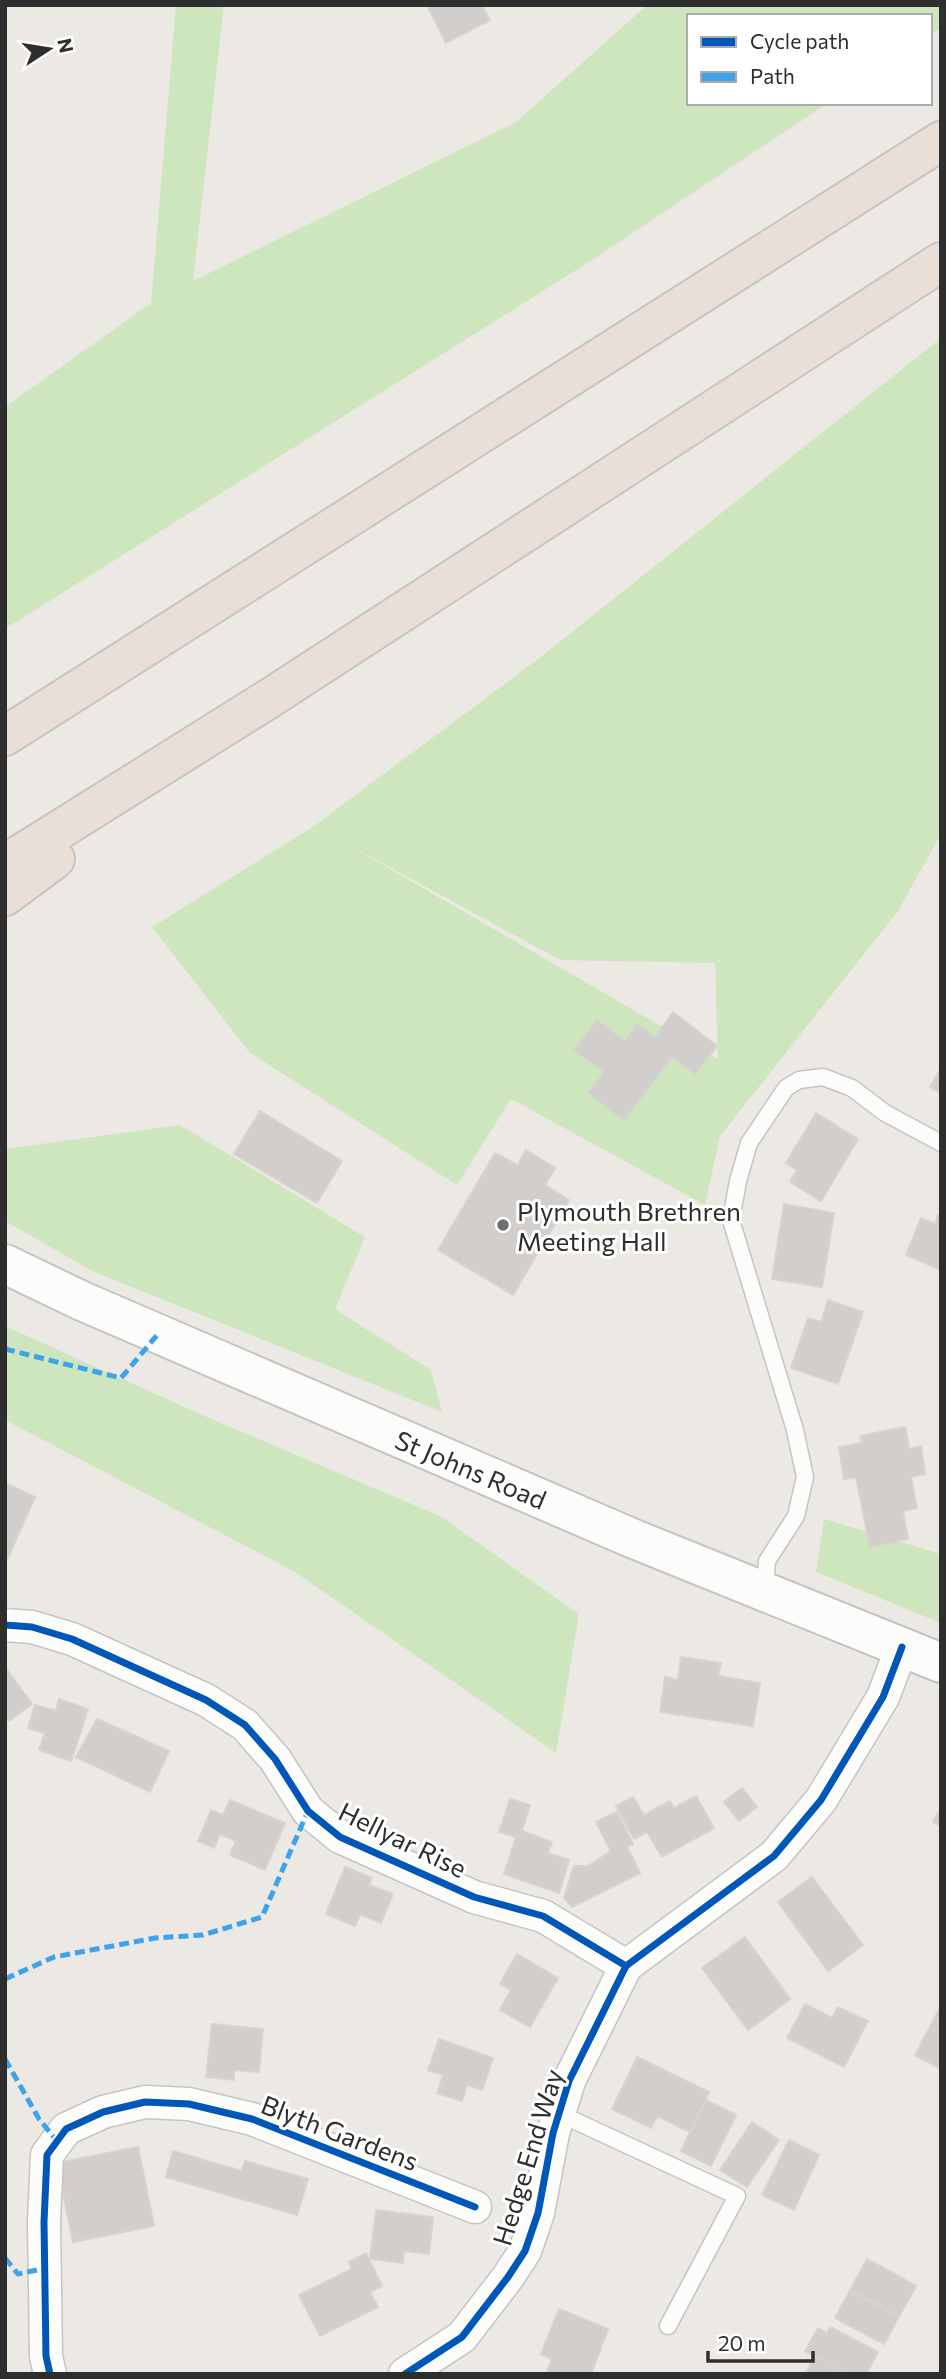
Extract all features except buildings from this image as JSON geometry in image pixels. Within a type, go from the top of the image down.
[{"type":"highway","points":[[5,735],[941,141]]},
{"type":"highway","points":[[5,864],[270,698],[941,262]]},
{"type":"highway","points":[[5,896],[270,698]]},
{"type":"main road","name":"St Johns Road","points":[[5,1264],[95,1307],[765,1593],[941,1663]]},
{"type":"street","name":"Hellyar Rise","points":[[5,1625],[32,1627],[72,1639],[206,1700],[246,1725],[275,1759],[308,1811],[340,1837],[474,1896],[543,1916],[626,1966]]},
{"type":"street","name":"Hedge End Way","points":[[405,2374],[462,2336],[508,2277],[525,2250],[537,2213],[552,2133],[569,2081],[626,1966],[774,1856],[821,1800],[883,1697],[902,1647]]},
{"type":"street","name":"Blyth Gardens","points":[[50,2374],[46,2356],[44,2222],[47,2155],[66,2129],[103,2112],[145,2102],[189,2104],[252,2119],[475,2207]]},
{"type":"lane","points":[[765,1593],[767,1561],[796,1516],[805,1477],[795,1430],[731,1220],[749,1143],[786,1088],[799,1080],[822,1077],[852,1088],[885,1113],[941,1143]]},
{"type":"lane","points":[[558,2113],[737,2196],[668,2326]]},
{"type":"green space","points":[[176,5],[224,5],[193,281],[516,122],[647,5],[941,5],[941,28],[932,34],[932,14],[687,14],[687,105],[825,105],[589,262],[5,629],[5,407],[151,303]]},
{"type":"green space","points":[[941,338],[941,834],[898,911],[720,1136],[705,1205],[511,1099],[457,1185],[250,1053],[152,927],[314,826],[538,659]],"holes":[[[347,844],[560,960],[715,963],[718,1059]]]},
{"type":"green space","points":[[180,1125],[365,1237],[335,1309],[431,1370],[442,1412],[92,1271],[5,1221],[5,1149]]},
{"type":"green space","points":[[5,1326],[209,1418],[440,1516],[579,1614],[556,1753],[295,1572],[5,1420]]},
{"type":"green space","points":[[824,1519],[941,1554],[941,1623],[816,1572]]},
{"type":"marked path","points":[[5,1349],[121,1378],[158,1334]]},
{"type":"marked path","points":[[5,1979],[54,1957],[155,1938],[203,1935],[262,1917],[308,1811]]},
{"type":"marked path","points":[[5,2059],[39,2119],[57,2141]]},
{"type":"marked path","points":[[5,2258],[18,2274],[46,2268]]},
{"type":"cycle path","points":[[5,1625],[32,1627],[72,1639],[206,1700],[245,1725],[275,1759],[308,1811],[340,1837],[474,1897],[543,1916],[626,1966]]},
{"type":"cycle path","points":[[405,2374],[462,2337],[525,2251],[538,2213],[553,2133],[569,2081],[626,1966],[774,1856],[821,1800],[883,1697],[902,1647]]},
{"type":"cycle path","points":[[50,2374],[46,2356],[44,2222],[47,2155],[66,2129],[103,2112],[145,2102],[189,2104],[252,2119],[475,2207]]},
{"type":"place","name":"Plymouth Brethren Meeting Hall","points":[[503,1225]]}]
